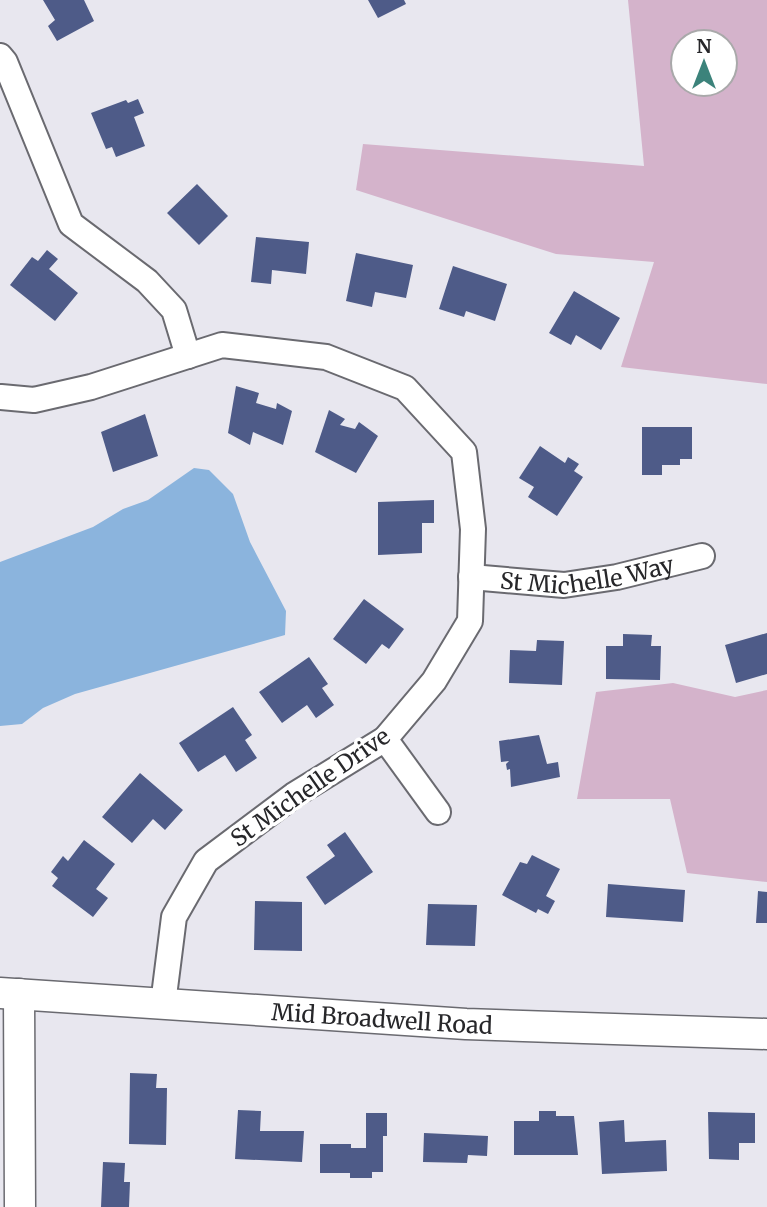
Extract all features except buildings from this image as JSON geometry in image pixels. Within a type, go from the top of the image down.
[{"type":"street","points":[[0,56],[10,74],[71,223],[146,281],[174,310],[188,355]]},
{"type":"street","name":"St Michelle Drive","points":[[1,397],[34,400],[90,387],[222,345],[326,356],[405,388],[464,452],[473,529],[470,621],[433,681],[385,739],[294,795],[206,861],[174,917],[163,1004]]},
{"type":"street","name":"St Michelle Way","points":[[471,577],[564,585],[617,577],[702,556]]},
{"type":"street","points":[[385,739],[438,812]]},
{"type":"street","points":[[9,993],[20,1207]]},
{"type":"street","name":"Mid Broadwell Road","points":[[9,993],[466,1024],[767,1034]]},
{"type":"shaded area","points":[[628,0],[767,0],[767,384],[621,367],[654,262],[556,254],[356,190],[363,144],[644,166]]},
{"type":"shaded area","points":[[673,683],[735,697],[767,690],[767,882],[687,873],[670,799],[577,799],[596,692]]},
{"type":"water","points":[[194,468],[209,470],[233,494],[250,542],[286,611],[285,635],[75,694],[43,708],[22,724],[0,726],[0,562],[93,527],[123,509],[148,500]]}]
